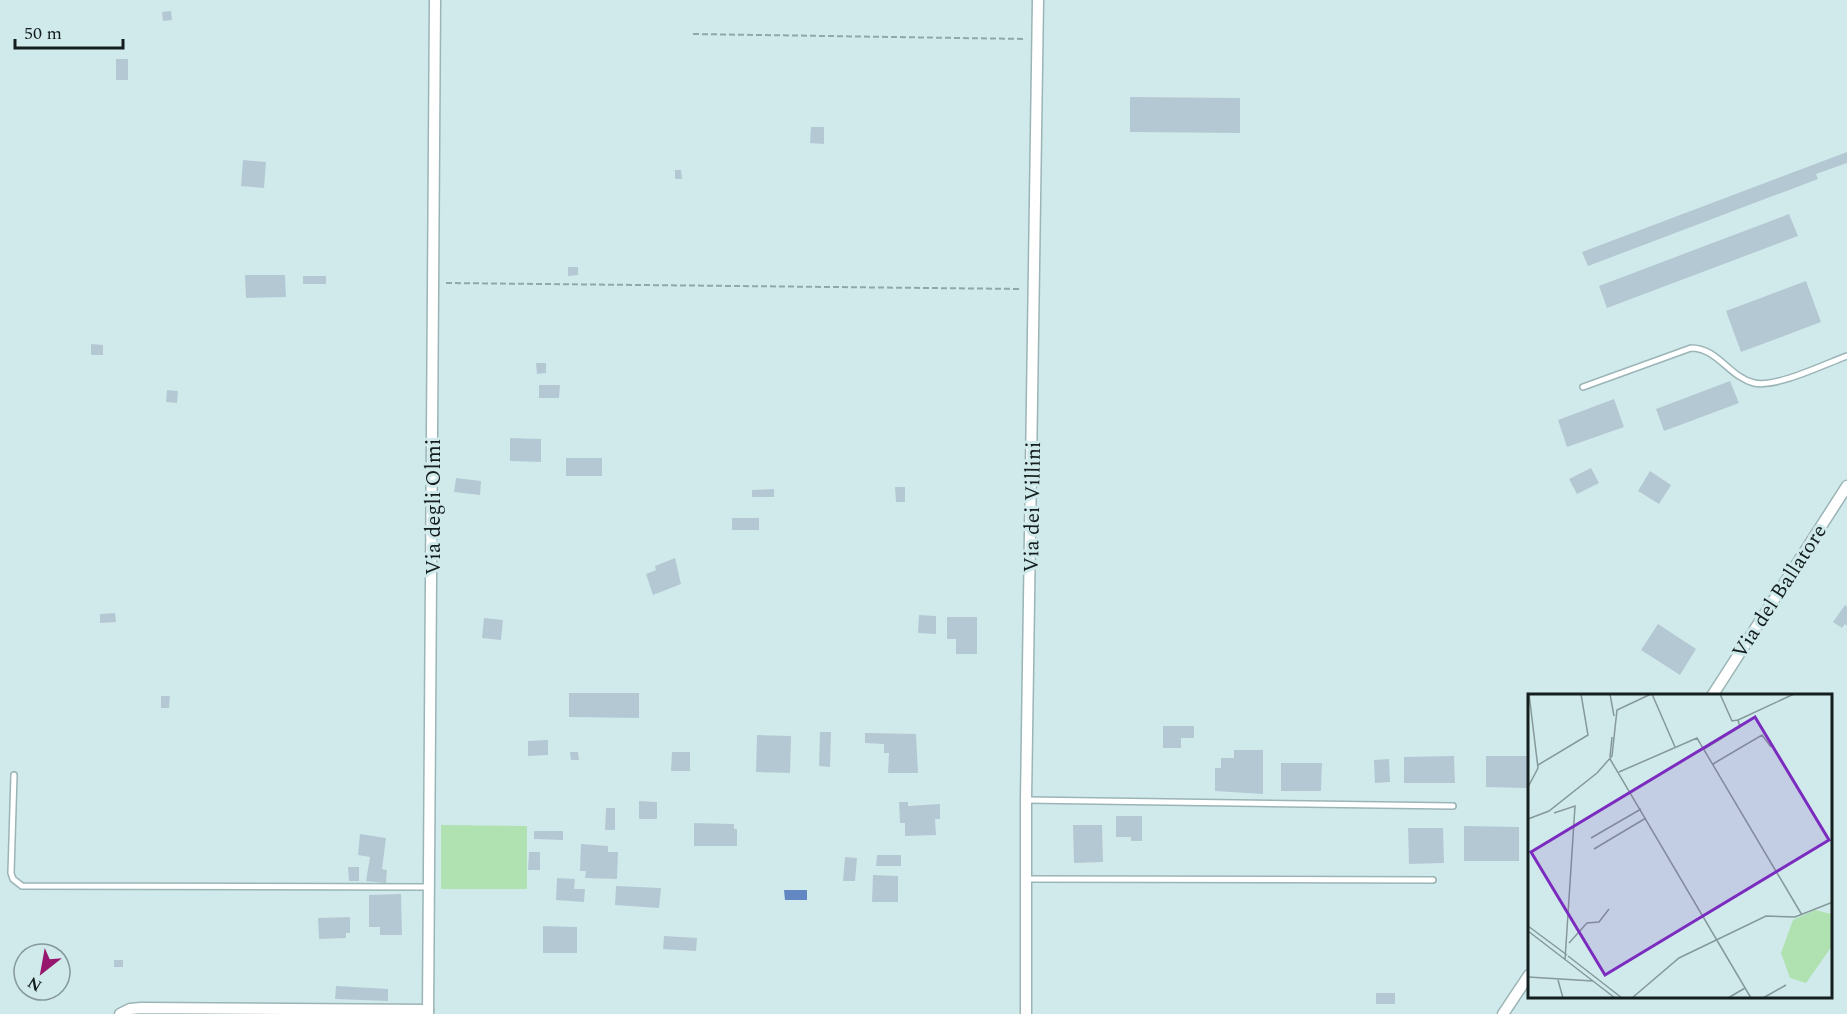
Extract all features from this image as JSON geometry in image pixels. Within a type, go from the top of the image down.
[{"type":"street","name":"Via degli Olmi","points":[[429,1012],[435,0]]},
{"type":"street","name":"Via dei Villini","points":[[1026,1014],[1026,800],[1038,0]]},
{"type":"street","name":"Via del Ballatore","points":[[1713,694],[1847,486]]},
{"type":"street","points":[[1503,1014],[1528,976]]},
{"type":"street","points":[[120,1014],[130,1009],[141,1008],[429,1012]]},
{"type":"lane","points":[[1583,387],[1691,348],[1704,349],[1741,377],[1762,384],[1847,356]]},
{"type":"lane","points":[[14,776],[11,873],[13,879],[22,886],[429,887]]},
{"type":"lane","points":[[1026,800],[1453,806]]},
{"type":"lane","points":[[1027,879],[1433,880]]},
{"type":"path","points":[[693,34],[1038,39]]},
{"type":"path","points":[[434,283],[1035,289]]},
{"type":"green space","points":[[441,825],[527,826],[527,889],[441,889]]},
{"type":"water","points":[[784,890],[807,890],[807,900],[785,900]]},
{"type":"building","points":[[171,11],[172,20],[163,21],[162,12]]},
{"type":"building","points":[[116,59],[128,59],[128,80],[116,80]]},
{"type":"building","points":[[1130,97],[1240,98],[1240,133],[1130,132]]},
{"type":"building","points":[[811,127],[824,127],[824,144],[810,143]]},
{"type":"building","points":[[1847,152],[1847,163],[1816,174],[1818,179],[1588,266],[1582,252]]},
{"type":"building","points":[[243,160],[266,162],[264,188],[241,186]]},
{"type":"building","points":[[675,170],[681,170],[682,179],[675,179]]},
{"type":"building","points":[[1789,214],[1798,236],[1607,308],[1599,286]]},
{"type":"building","points":[[568,267],[578,267],[578,275],[568,276]]},
{"type":"building","points":[[245,275],[285,275],[286,297],[246,298]]},
{"type":"building","points":[[303,276],[326,276],[326,284],[303,284]]},
{"type":"building","points":[[1806,281],[1821,322],[1741,352],[1726,311]]},
{"type":"building","points":[[91,344],[103,345],[103,355],[91,355]]},
{"type":"building","points":[[536,363],[546,363],[546,373],[537,374]]},
{"type":"building","points":[[1730,381],[1739,403],[1664,431],[1656,409]]},
{"type":"building","points":[[539,385],[560,385],[559,398],[539,398]]},
{"type":"building","points":[[167,390],[178,391],[177,403],[166,402]]},
{"type":"building","points":[[1614,399],[1624,427],[1567,447],[1558,420]]},
{"type":"building","points":[[510,438],[541,439],[541,462],[510,461]]},
{"type":"building","points":[[566,458],[602,458],[602,476],[566,476]]},
{"type":"building","points":[[1591,468],[1599,483],[1577,494],[1569,479]]},
{"type":"building","points":[[1650,471],[1671,485],[1659,504],[1638,491]]},
{"type":"building","points":[[456,478],[481,481],[480,495],[454,492]]},
{"type":"building","points":[[895,487],[905,487],[905,502],[896,502]]},
{"type":"building","points":[[774,489],[774,497],[752,497],[752,490]]},
{"type":"building","points":[[732,518],[759,518],[759,530],[732,530]]},
{"type":"building","points":[[675,558],[681,584],[653,595],[646,574],[656,570],[655,566]]},
{"type":"building","points":[[1845,605],[1847,607],[1847,626],[1845,624],[1842,628],[1833,622]]},
{"type":"building","points":[[115,613],[116,622],[100,623],[100,614]]},
{"type":"building","points":[[919,615],[936,616],[936,634],[918,633]]},
{"type":"building","points":[[947,617],[977,617],[977,654],[956,654],[956,639],[947,639]]},
{"type":"building","points":[[484,618],[503,620],[501,640],[482,638]]},
{"type":"building","points":[[1658,624],[1696,649],[1680,675],[1641,650]]},
{"type":"building","points":[[569,693],[639,693],[639,718],[569,717]]},
{"type":"building","points":[[161,696],[170,696],[169,708],[161,708]]},
{"type":"building","points":[[1163,726],[1194,726],[1194,738],[1181,738],[1181,748],[1163,748]]},
{"type":"building","points":[[820,732],[831,732],[830,767],[819,766]]},
{"type":"building","points":[[865,733],[916,734],[918,773],[888,773],[889,753],[884,753],[884,744],[865,743]]},
{"type":"building","points":[[757,735],[791,736],[790,773],[756,772]]},
{"type":"building","points":[[548,740],[548,755],[528,756],[528,741]]},
{"type":"building","points":[[1234,750],[1263,750],[1263,794],[1215,791],[1215,768],[1221,768],[1221,758],[1234,758]]},
{"type":"building","points":[[570,752],[578,752],[579,760],[571,760]]},
{"type":"building","points":[[672,752],[690,752],[690,771],[671,771]]},
{"type":"building","points":[[1454,756],[1455,783],[1404,783],[1404,757]]},
{"type":"building","points":[[1486,756],[1528,756],[1528,788],[1486,787]]},
{"type":"building","points":[[1389,759],[1390,782],[1375,783],[1374,760]]},
{"type":"building","points":[[1281,763],[1322,763],[1321,791],[1281,791]]},
{"type":"building","points":[[639,801],[657,802],[657,819],[639,819]]},
{"type":"building","points":[[899,802],[908,802],[908,806],[940,804],[940,819],[935,819],[936,835],[905,836],[905,823],[900,823]]},
{"type":"building","points":[[606,808],[615,808],[615,830],[605,830]]},
{"type":"building","points":[[1116,816],[1142,816],[1142,841],[1131,841],[1131,837],[1116,837]]},
{"type":"building","points":[[694,823],[734,824],[734,829],[737,829],[737,846],[694,846]]},
{"type":"building","points":[[1073,825],[1102,825],[1103,862],[1074,863]]},
{"type":"building","points":[[1464,826],[1519,827],[1519,861],[1464,861]]},
{"type":"building","points":[[1408,828],[1443,828],[1444,863],[1409,864]]},
{"type":"building","points":[[534,831],[563,831],[563,840],[534,839]]},
{"type":"building","points":[[360,834],[386,838],[382,869],[387,870],[386,883],[366,881],[370,857],[358,855]]},
{"type":"building","points":[[581,844],[608,846],[608,852],[618,852],[617,879],[585,878],[586,871],[580,871]]},
{"type":"building","points":[[529,852],[540,852],[540,870],[528,870]]},
{"type":"building","points":[[877,855],[901,855],[901,866],[876,866]]},
{"type":"building","points":[[845,857],[857,858],[855,881],[843,881]]},
{"type":"building","points":[[348,867],[359,867],[359,881],[349,881]]},
{"type":"building","points":[[873,875],[898,876],[898,902],[872,902]]},
{"type":"building","points":[[557,878],[575,879],[574,889],[585,889],[584,902],[556,900]]},
{"type":"building","points":[[616,886],[661,888],[659,908],[615,905]]},
{"type":"building","points":[[401,894],[402,935],[380,935],[380,927],[369,927],[369,895]]},
{"type":"building","points":[[350,917],[350,933],[346,933],[346,938],[319,939],[318,918]]},
{"type":"building","points":[[543,926],[577,927],[577,953],[543,953]]},
{"type":"building","points":[[664,936],[697,938],[696,951],[663,949]]},
{"type":"building","points":[[114,960],[123,960],[123,967],[114,967]]},
{"type":"building","points":[[336,986],[388,989],[388,1001],[335,999]]},
{"type":"building","points":[[1376,993],[1395,993],[1395,1004],[1376,1004]]}]
